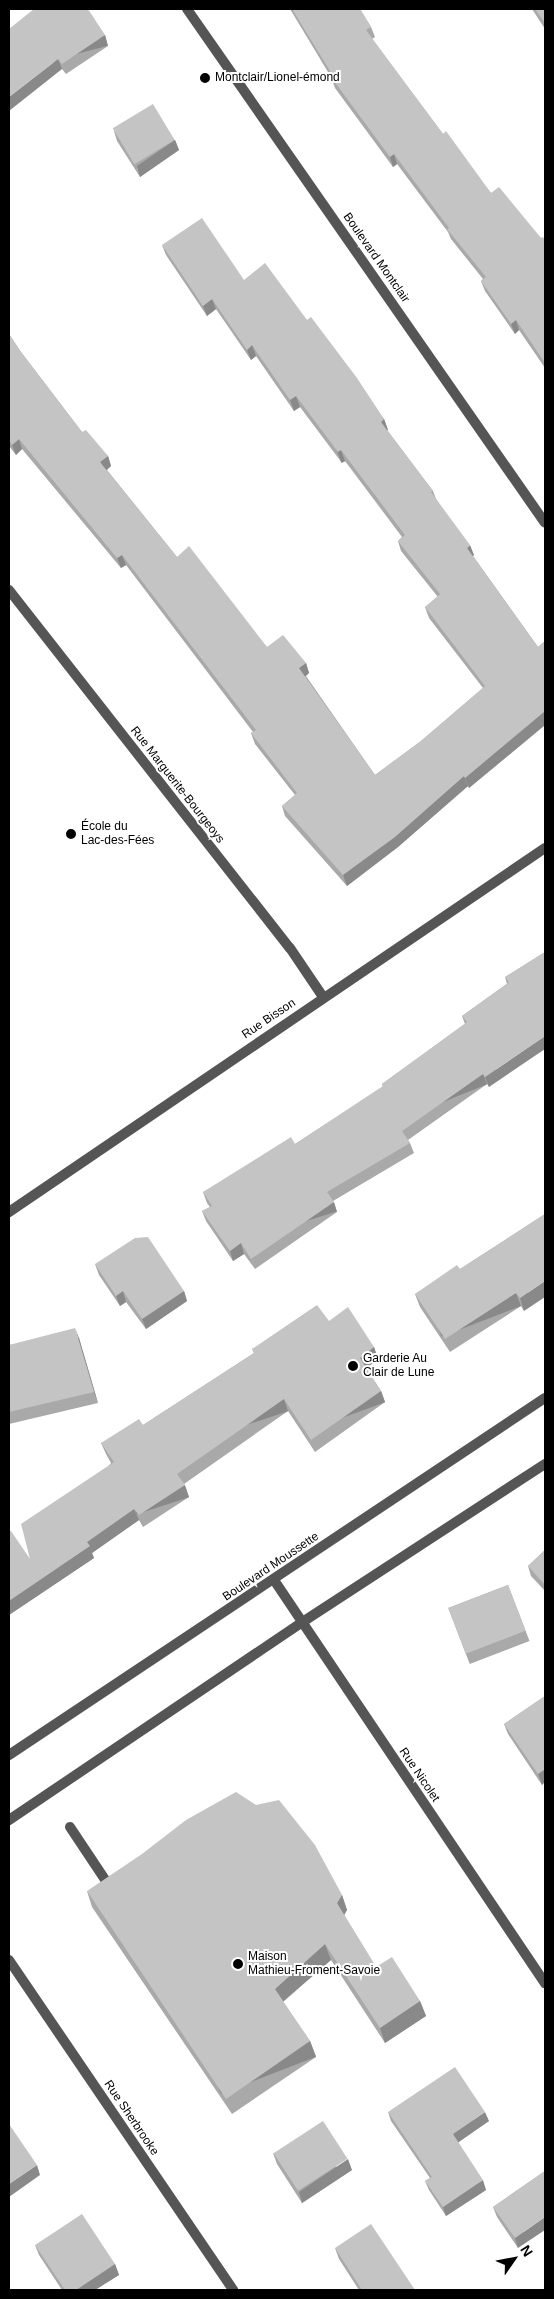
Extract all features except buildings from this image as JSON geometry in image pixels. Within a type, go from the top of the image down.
[{"type":"street","name":"Boulevard Montclair","points":[[187,9],[545,522]]},
{"type":"street","name":"Rue Marguerite-Bourgeoys","points":[[9,590],[290,948],[324,997]]},
{"type":"street","name":"Rue Bisson","points":[[9,1212],[545,848]]},
{"type":"street","name":"Boulevard Moussette","points":[[9,1755],[545,1398]]},
{"type":"street","points":[[9,1820],[302,1623],[545,1464]]},
{"type":"street","name":"Rue Nicolet","points":[[274,1580],[545,1984]]},
{"type":"street","points":[[70,1827],[108,1884]]},
{"type":"street","name":"Rue Sherbrooke","points":[[9,1960],[233,2290]]},
{"type":"place","name":"Montclair/Lionel-émond","points":[[205,78]]},
{"type":"place","name":"École du Lac-des-Fées","points":[[71,834]]},
{"type":"place","name":"Garderie Au Clair de Lune","points":[[353,1366]]},
{"type":"place","name":"Maison Mathieu-Froment-Savoie","points":[[238,1964]]}]
